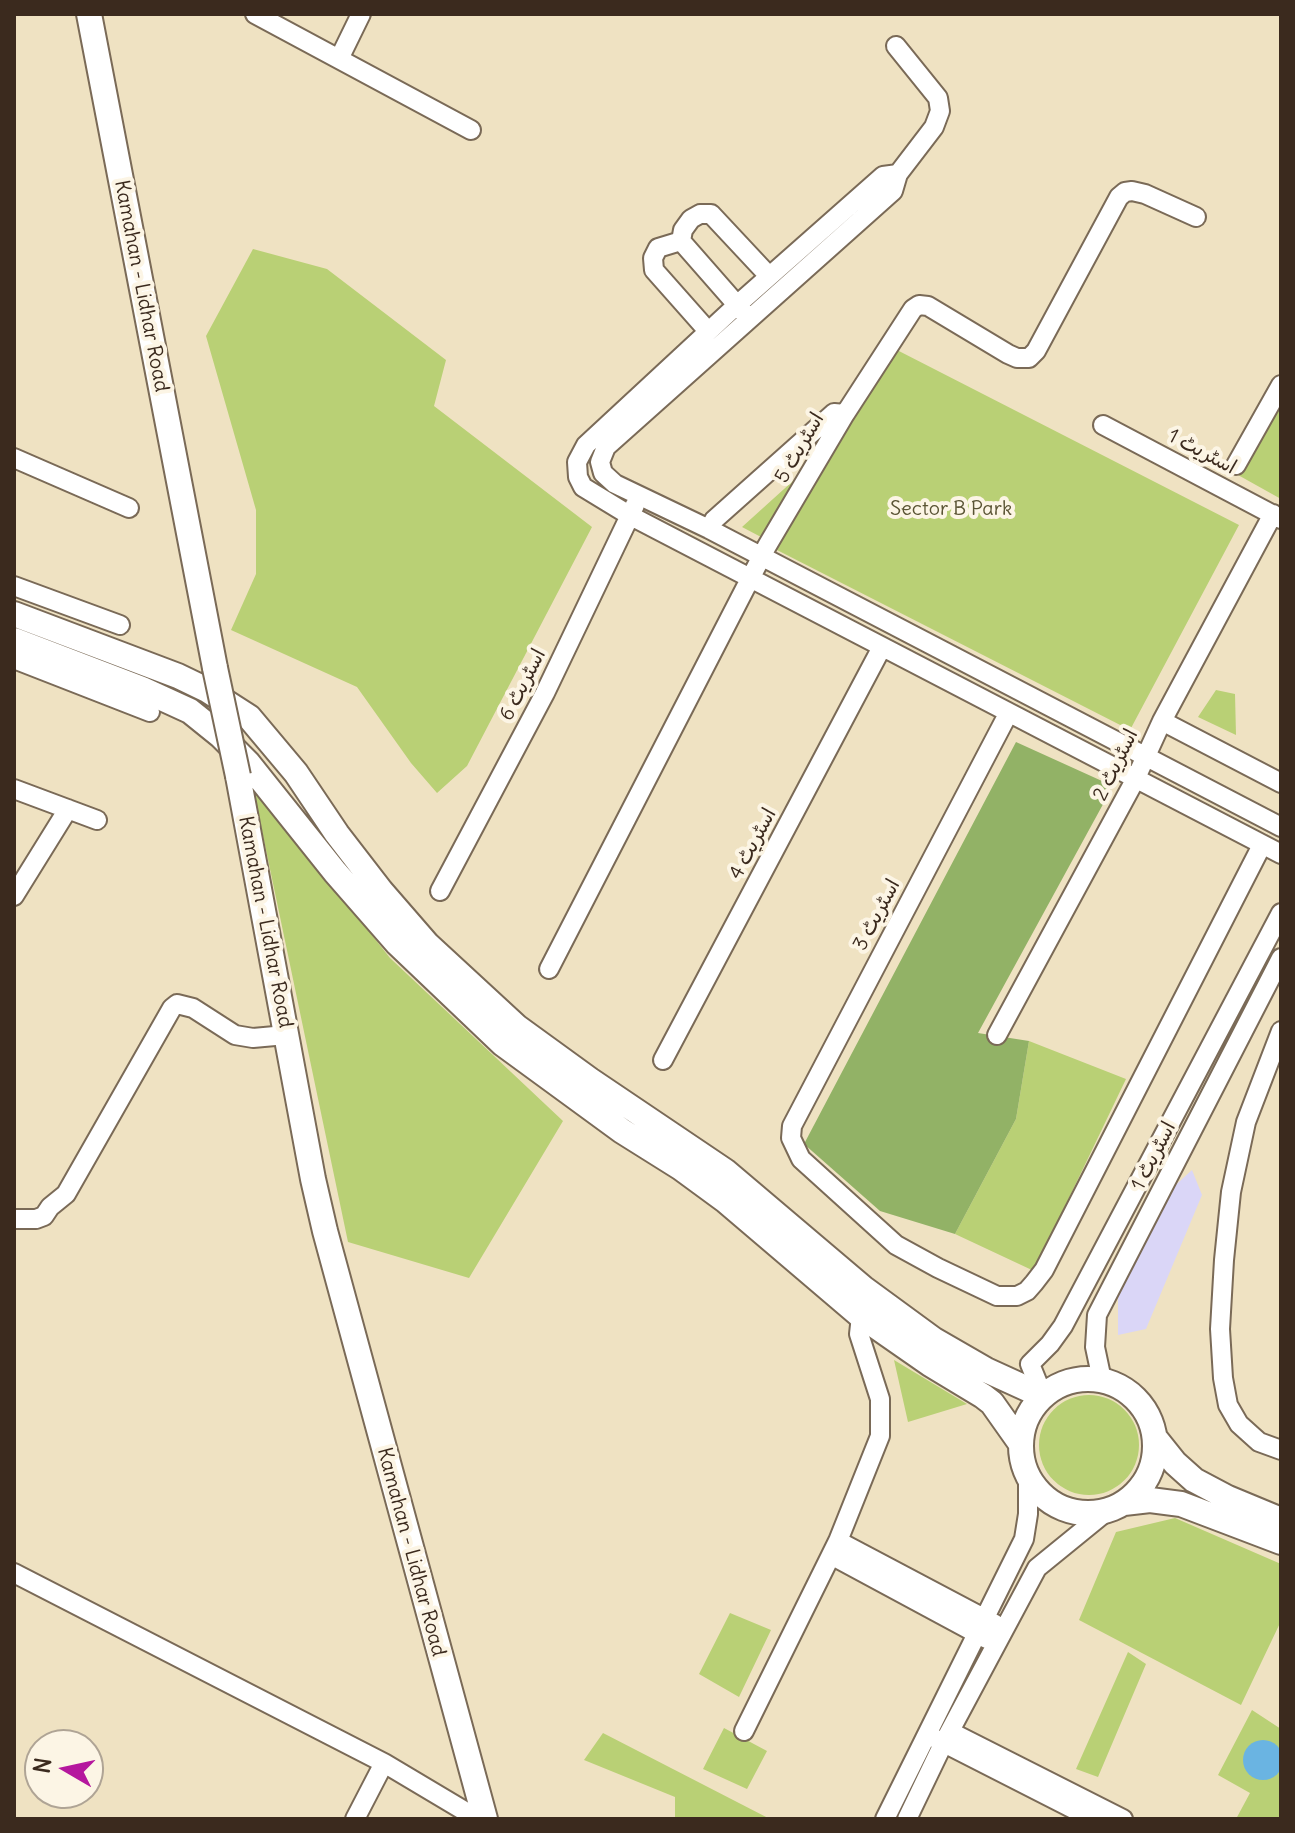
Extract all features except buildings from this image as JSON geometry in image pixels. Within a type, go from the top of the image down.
[{"type":"street","name":"Kamahan - Lidhar Road","points":[[89,14],[325,1231],[485,1819]]},
{"type":"street","points":[[255,14],[471,130]]},
{"type":"street","points":[[339,59],[361,14]]},
{"type":"street","points":[[896,46],[938,98],[940,111],[934,127],[898,174],[893,191],[743,312],[606,447],[601,468],[615,484],[709,529],[1281,827]]},
{"type":"street","points":[[898,174],[883,176],[769,276],[743,312],[708,331],[586,445],[578,456],[576,470],[583,487],[629,515],[1281,854]]},
{"type":"street","name":"اسٹریٹ 5","points":[[549,969],[761,558],[845,414],[913,309],[919,305],[928,306],[1008,354],[1029,358],[1036,351],[1119,197],[1132,191],[1145,194],[1196,217]]},
{"type":"street","points":[[681,241],[683,230],[691,219],[700,214],[711,214],[769,276]]},
{"type":"street","points":[[681,241],[743,312]]},
{"type":"street","points":[[681,241],[658,248],[653,258],[654,270],[708,331]]},
{"type":"street","points":[[1236,465],[1281,385]]},
{"type":"street","points":[[709,529],[714,520],[834,413],[845,414]]},
{"type":"street","name":"اسٹریٹ 1","points":[[1103,425],[1277,516]]},
{"type":"street","points":[[14,458],[129,508]]},
{"type":"street","points":[[576,470],[601,468]]},
{"type":"street","name":"اسٹریٹ 6","points":[[440,891],[545,693],[629,515],[641,496]]},
{"type":"street","name":"اسٹریٹ 2","points":[[997,1035],[1147,758],[1162,721],[1277,516]]},
{"type":"street","points":[[14,586],[120,625]]},
{"type":"street","points":[[14,614],[178,676],[249,717],[296,773],[381,891],[427,944],[584,1089],[726,1201],[861,1316],[992,1403],[1021,1444],[1028,1476],[1028,1514],[1024,1539],[885,1819]]},
{"type":"street","points":[[14,640],[142,689],[190,711],[248,763],[345,884],[397,943],[518,1057],[584,1089],[725,1171],[863,1288],[934,1340],[986,1370],[1043,1396]]},
{"type":"street","name":"اسٹریٹ 4","points":[[663,1060],[882,647]]},
{"type":"street","points":[[14,659],[150,712]]},
{"type":"street","name":"اسٹریٹ 3","points":[[1008,714],[792,1126],[791,1138],[801,1159],[896,1245],[997,1296],[1017,1296],[1027,1291],[1044,1270],[1262,845]]},
{"type":"street","points":[[1162,721],[1281,783]]},
{"type":"street","points":[[14,789],[97,820]]},
{"type":"street","points":[[14,896],[68,809]]},
{"type":"street","name":"اسٹریٹ 1","points":[[1043,1396],[1030,1364],[1057,1335],[1281,913]]},
{"type":"street","name":"اسٹریٹ 1","points":[[1102,1380],[1095,1347],[1097,1315],[1281,958]]},
{"type":"street","points":[[14,1219],[44,1216],[66,1194],[177,1004],[193,1008],[235,1035],[253,1038],[286,1035]]},
{"type":"street","points":[[1281,1031],[1246,1122],[1234,1178],[1220,1329],[1228,1405],[1239,1424],[1259,1442],[1281,1450]]},
{"type":"street","points":[[744,1731],[834,1548],[880,1436],[880,1399],[859,1334],[861,1316]]},
{"type":"street","points":[[907,1819],[1037,1568],[1139,1491],[1149,1475],[1155,1438],[1143,1407],[1118,1385],[1102,1380],[1070,1381],[1043,1396],[1027,1418],[1021,1444]]},
{"type":"street","points":[[1155,1438],[1194,1480],[1281,1520]]},
{"type":"street","points":[[1028,1476],[1036,1489],[1061,1508],[1076,1513],[1150,1500],[1181,1504],[1281,1542]]},
{"type":"street","points":[[834,1548],[1000,1637]]},
{"type":"street","points":[[14,1573],[384,1763],[478,1819]]},
{"type":"street","points":[[932,1723],[931,1733],[938,1741],[948,1737],[1074,1801],[1123,1819]]},
{"type":"street","points":[[355,1819],[384,1763]]},
{"type":"street","points":[[1074,1801],[1093,1819]]},
{"type":"shaded area","points":[[1192,1170],[1202,1195],[1146,1329],[1118,1335],[1118,1289],[1169,1191]]},
{"type":"green space","points":[[253,249],[327,269],[446,360],[434,406],[592,527],[467,766],[437,793],[411,763],[357,687],[231,630],[256,574],[256,510],[206,336]]},
{"type":"green space","name":"Sector B Park","points":[[895,349],[1239,525],[1130,730],[775,549]]},
{"type":"green space","points":[[1281,399],[1281,499],[1238,475]]},
{"type":"green space","points":[[794,480],[761,537],[742,527]]},
{"type":"green space","points":[[1216,690],[1235,694],[1236,735],[1198,717]]},
{"type":"green space","points":[[1016,742],[1113,786],[978,1033],[1029,1041],[1016,1119],[955,1234],[880,1211],[804,1144]]},
{"type":"green space","points":[[252,783],[390,958],[563,1121],[469,1278],[348,1242]]},
{"type":"green space","points":[[1029,1041],[1126,1079],[1034,1271],[955,1234],[1016,1119]]},
{"type":"green space","points":[[894,1360],[967,1404],[908,1422]]},
{"type":"green space","points":[[1089,1395],[1108,1399],[1125,1409],[1135,1426],[1139,1445],[1135,1464],[1125,1481],[1108,1491],[1089,1495],[1070,1491],[1053,1481],[1043,1464],[1039,1445],[1043,1426],[1053,1409],[1070,1399]]},
{"type":"green space","points":[[1175,1518],[1281,1564],[1281,1621],[1241,1705],[1079,1620],[1116,1532]]},
{"type":"green space","points":[[730,1613],[771,1630],[739,1697],[699,1674]]},
{"type":"green space","points":[[1128,1652],[1146,1664],[1098,1777],[1076,1769]]},
{"type":"green space","points":[[1252,1710],[1281,1729],[1281,1819],[1236,1819],[1250,1793],[1218,1775]]},
{"type":"green space","points":[[724,1728],[767,1751],[747,1789],[703,1769]]},
{"type":"green space","points":[[603,1733],[770,1819],[675,1819],[675,1797],[584,1760]]},
{"type":"water","points":[[1263,1740],[1277,1746],[1283,1760],[1277,1774],[1263,1780],[1249,1774],[1243,1760],[1249,1746]]}]
